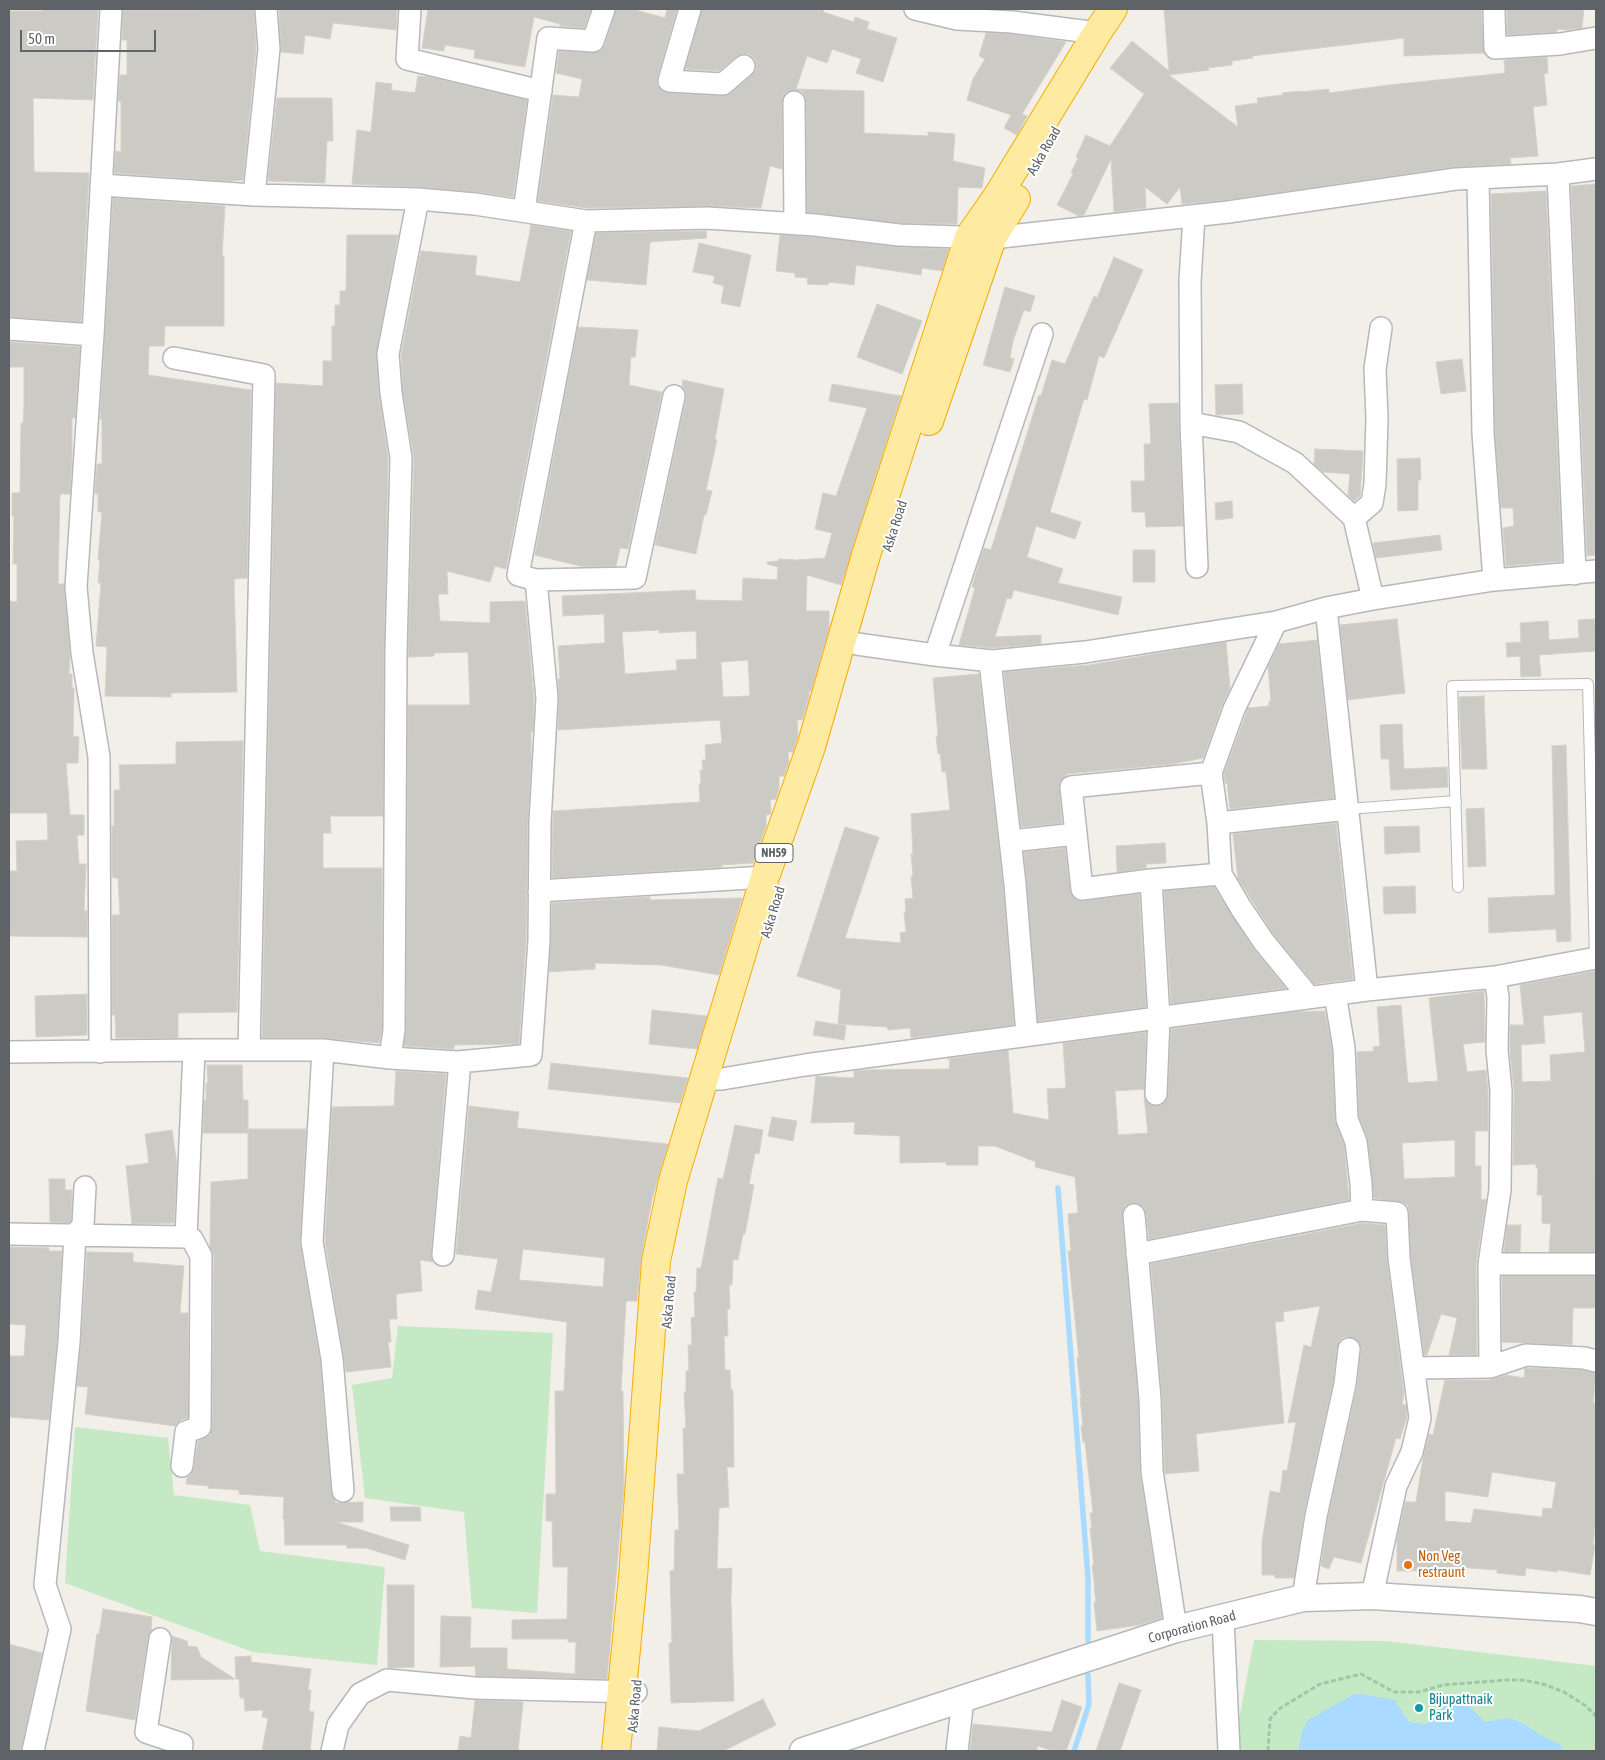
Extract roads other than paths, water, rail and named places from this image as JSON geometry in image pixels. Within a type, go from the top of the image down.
[{"type":"highway","name":"NH59","points":[[713,1079],[765,877],[811,747],[866,555],[980,238],[997,197],[1113,9]]},
{"type":"highway","name":"Aska Road","points":[[631,1751],[629,1692],[675,1232],[713,1079],[857,644],[924,434],[980,238],[1129,9]]},
{"type":"highway","name":"NH59","points":[[616,1751],[629,1692]]},
{"type":"street","points":[[100,1052],[99,757],[82,653],[76,587],[94,335],[111,9]]},
{"type":"street","points":[[254,195],[269,49],[266,9]]},
{"type":"street","points":[[410,9],[407,59],[541,91]]},
{"type":"street","points":[[524,211],[548,38],[593,41],[604,9]]},
{"type":"street","points":[[690,9],[668,81],[723,84],[744,66]]},
{"type":"street","points":[[915,9],[957,19],[1012,22],[1097,33]]},
{"type":"street","points":[[1494,9],[1495,48],[1560,44],[1596,38]]},
{"type":"street","points":[[794,102],[795,224]]},
{"type":"street","points":[[101,185],[254,195],[418,199],[475,204],[586,221],[707,218],[795,224],[899,235],[980,238],[1194,216],[1456,178],[1558,174],[1596,169]]},
{"type":"street","points":[[1558,174],[1575,574]]},
{"type":"street","points":[[1478,178],[1483,433],[1494,580]]},
{"type":"street","points":[[390,1058],[394,1030],[396,661],[401,458],[391,393],[388,354],[418,199]]},
{"type":"street","points":[[1194,216],[1190,281],[1191,423],[1197,567]]},
{"type":"street","points":[[586,221],[518,575],[536,580],[635,578],[674,396]]},
{"type":"street","points":[[1354,518],[1372,503],[1375,484],[1377,418],[1375,369],[1381,328]]},
{"type":"street","points":[[9,329],[94,335]]},
{"type":"street","points":[[935,655],[1042,334]]},
{"type":"street","points":[[174,358],[264,375],[249,1050]]},
{"type":"street","points":[[1191,423],[1239,432],[1295,463],[1354,518],[1373,599]]},
{"type":"street","points":[[857,644],[992,661],[1085,652],[1276,622],[1326,608],[1373,599],[1494,580],[1596,571]]},
{"type":"street","points":[[9,1052],[324,1050],[390,1058],[458,1062],[531,1055],[538,941],[540,822],[547,698],[536,580]]},
{"type":"street","points":[[1326,608],[1368,990]]},
{"type":"street","points":[[1276,622],[1234,709],[1211,773],[1218,823],[1221,874],[1264,942],[1309,997]]},
{"type":"street","points":[[992,661],[991,670],[1010,841],[1027,1035]]},
{"type":"street","points":[[1211,773],[1071,787],[1082,889],[1151,880],[1221,874]]},
{"type":"street","points":[[1218,823],[1348,809]]},
{"type":"street","points":[[1010,841],[1076,834]]},
{"type":"street","points":[[539,891],[765,877]]},
{"type":"street","points":[[1151,880],[1159,1018],[1156,1094]]},
{"type":"street","points":[[713,1079],[1309,997],[1495,978],[1596,958]]},
{"type":"street","points":[[1490,1367],[1489,1264],[1500,1190],[1502,1091],[1497,1050],[1498,997],[1495,978]]},
{"type":"street","points":[[1335,994],[1344,1048],[1346,1118],[1356,1142],[1362,1210]]},
{"type":"street","points":[[186,1236],[194,1050]]},
{"type":"street","points":[[324,1050],[312,1242],[332,1360],[343,1491]]},
{"type":"street","points":[[443,1255],[459,1073],[458,1062]]},
{"type":"street","points":[[33,1751],[60,1629],[45,1585],[69,1342],[75,1235],[83,1225],[85,1187]]},
{"type":"street","points":[[1137,1254],[1362,1210],[1397,1213],[1399,1258],[1420,1418],[1412,1452],[1396,1486],[1372,1596]]},
{"type":"street","points":[[1134,1215],[1150,1399],[1152,1471],[1176,1629]]},
{"type":"street","points":[[9,1234],[186,1236],[192,1239],[201,1256],[200,1427],[186,1432],[182,1466]]},
{"type":"street","points":[[1489,1264],[1596,1264]]},
{"type":"street","points":[[1303,1598],[1316,1516],[1345,1384],[1349,1349]]},
{"type":"street","points":[[1414,1368],[1490,1367],[1526,1355],[1584,1358],[1596,1361]]},
{"type":"street","name":"Corporation Road","points":[[803,1751],[1176,1629],[1303,1598],[1372,1596],[1580,1609],[1596,1612]]},
{"type":"street","points":[[1223,1618],[1229,1751]]},
{"type":"street","points":[[160,1639],[146,1732],[182,1744],[181,1751]]},
{"type":"street","points":[[332,1751],[338,1726],[360,1694],[387,1680],[475,1688],[629,1692]]},
{"type":"street","points":[[957,1751],[963,1699]]},
{"type":"lane","points":[[1458,888],[1452,686],[1588,684],[1596,958]]},
{"type":"lane","points":[[1348,809],[1456,801]]},
{"type":"water","points":[[1354,1694],[1395,1700],[1408,1721],[1416,1723],[1427,1724],[1447,1706],[1469,1706],[1485,1722],[1506,1718],[1513,1719],[1560,1744],[1563,1751],[1298,1751],[1302,1731],[1308,1720]]},
{"type":"waterway","points":[[1058,1188],[1088,1578],[1088,1641]]},
{"type":"waterway","points":[[1074,1751],[1089,1704],[1088,1675]]},
{"type":"place","name":"Non Veg restraunt","points":[[1408,1565]]},
{"type":"place","name":"Bijupattnaik Park","points":[[1419,1708]]}]
